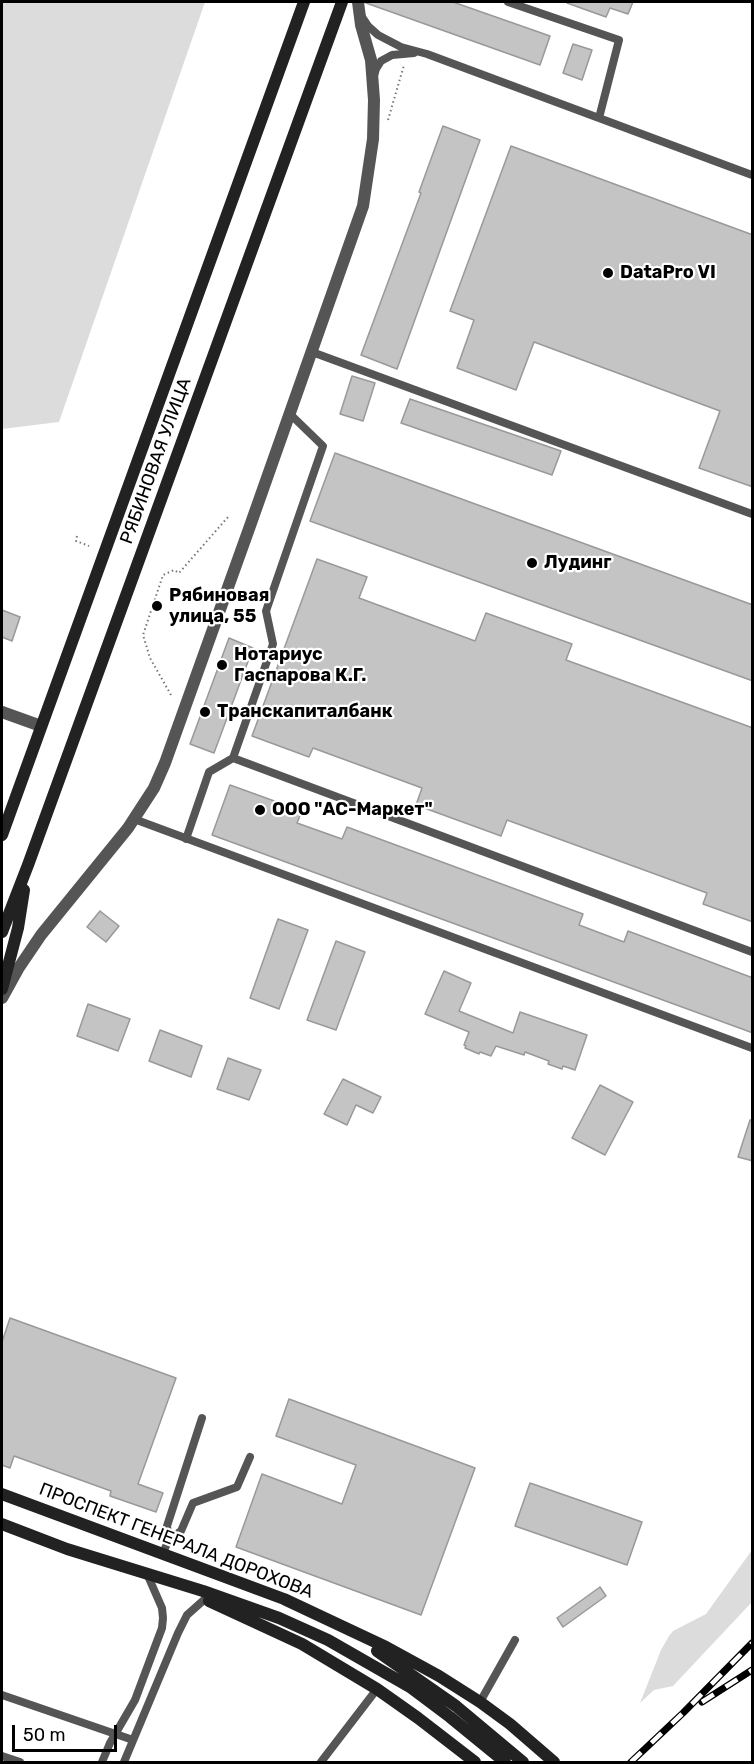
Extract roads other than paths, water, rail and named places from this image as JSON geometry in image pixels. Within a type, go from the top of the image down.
[{"type":"main road","name":"РЯБИНОВАЯ УЛИЦА","points":[[2,835],[304,2]]},
{"type":"main road","name":"РЯБИНОВАЯ УЛИЦА","points":[[2,932],[342,2]]},
{"type":"main road","points":[[2,988],[18,928],[28,866]]},
{"type":"main road","name":"ПРОСПЕКТ ГЕНЕРАЛА ДОРОХОВА","points":[[2,1494],[284,1599],[336,1624],[438,1676],[480,1702],[510,1724],[554,1762]]},
{"type":"main road","name":"ПРОСПЕКТ ГЕНЕРАЛА ДОРОХОВА","points":[[2,1524],[67,1549],[203,1591],[268,1614],[328,1640],[410,1687],[450,1716],[505,1762]]},
{"type":"main road","name":"ПРОСПЕКТ ГЕНЕРАЛА ДОРОХОВА","points":[[119,1565],[205,1599],[302,1644],[377,1689],[476,1762]]},
{"type":"main road","name":"ПРОСПЕКТ ГЕНЕРАЛА ДОРОХОВА","points":[[336,1624],[456,1706],[523,1762]]},
{"type":"street","points":[[2,998],[40,935],[134,819],[154,788],[165,763],[363,206],[374,139],[375,100],[371,60],[358,7]]},
{"type":"street","points":[[2,712],[41,726]]},
{"type":"lane","points":[[508,2],[619,40],[599,118]]},
{"type":"lane","points":[[358,7],[368,26],[378,35],[401,46],[753,175]]},
{"type":"lane","points":[[373,80],[381,61],[392,55],[427,54]]},
{"type":"lane","points":[[312,352],[753,514]]},
{"type":"lane","points":[[186,839],[209,772],[233,758],[273,644],[266,611],[323,446],[290,414]]},
{"type":"lane","points":[[233,758],[753,952]]},
{"type":"lane","points":[[134,819],[753,1048]]},
{"type":"lane","points":[[164,1553],[169,1539],[167,1526],[202,1418]]},
{"type":"lane","points":[[169,1539],[181,1531],[194,1503],[237,1487],[250,1457]]},
{"type":"lane","points":[[102,1762],[135,1700],[162,1628],[162,1608],[148,1576]]},
{"type":"lane","points":[[124,1762],[178,1632],[188,1615],[205,1599]]},
{"type":"lane","points":[[480,1702],[515,1640]]},
{"type":"lane","points":[[321,1762],[377,1689]]},
{"type":"lane","points":[[2,1695],[133,1740]]},
{"type":"lane","points":[[2,1756],[20,1762]]},
{"type":"railway","points":[[631,1762],[752,1643]]},
{"type":"railway","points":[[702,1702],[752,1670]]},
{"type":"place","name":"DataPro VI","points":[[608,273]]},
{"type":"place","name":"Лудинг","points":[[532,563]]},
{"type":"place","name":"Рябиновая улица, 55","points":[[157,606]]},
{"type":"place","name":"Нотариус Гаспарова К.Г.","points":[[222,665]]},
{"type":"place","name":"Транскапиталбанк","points":[[205,712]]},
{"type":"place","name":"ООО \"АС-Маркет\"","points":[[260,810]]}]
